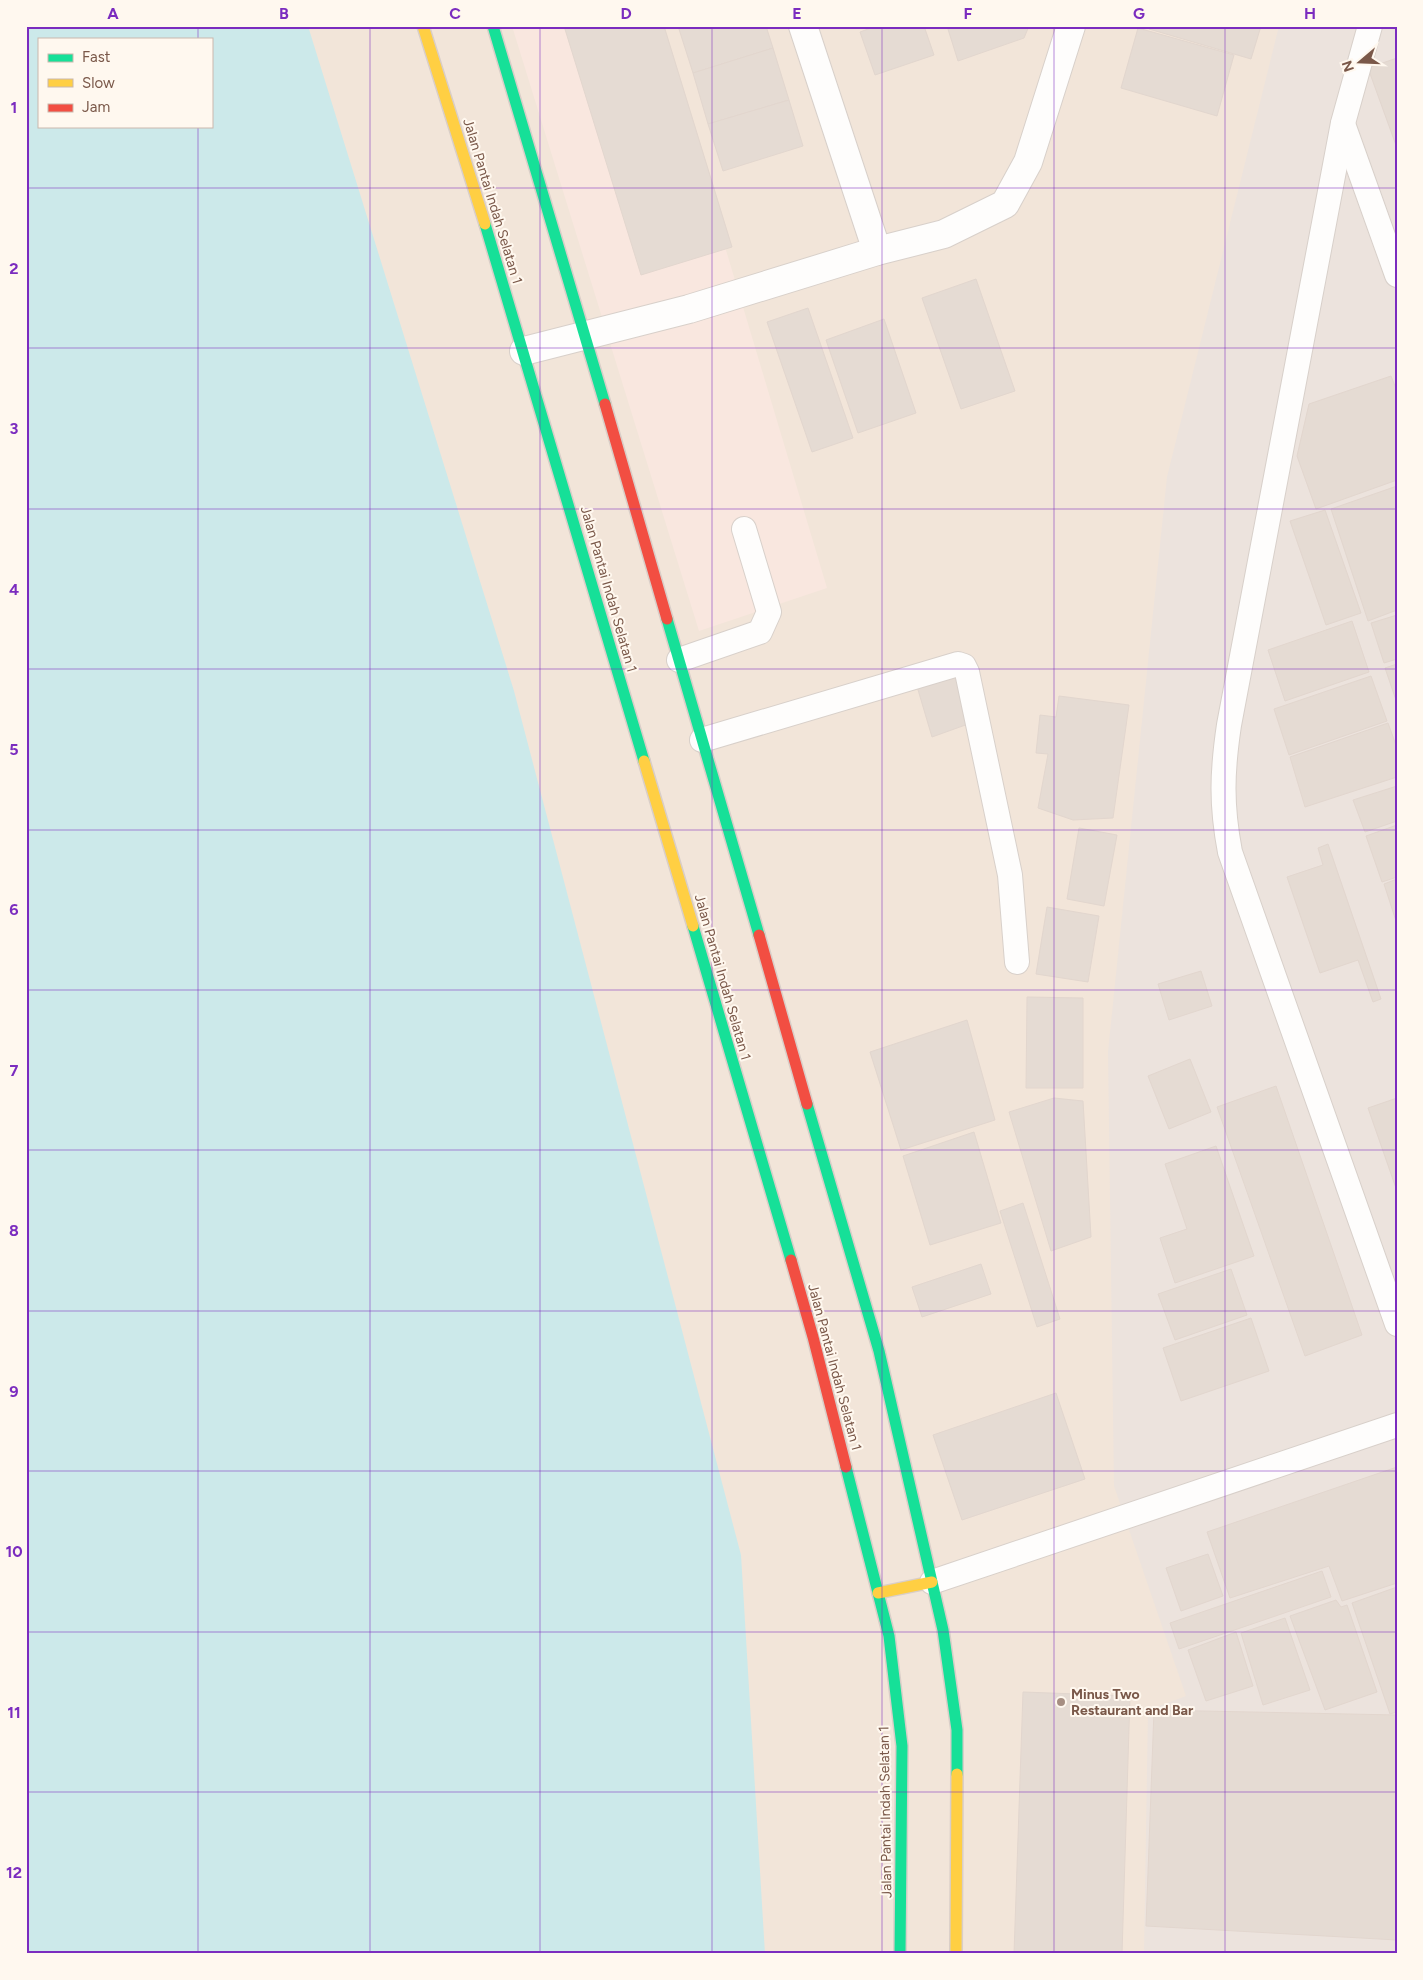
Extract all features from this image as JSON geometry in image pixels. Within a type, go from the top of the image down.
[{"type":"street","name":"Jalan Pantai Indah Selatan 1","points":[[423,26],[524,351],[813,1337],[878,1593],[888,1636],[902,1746],[900,1954]]},
{"type":"street","points":[[493,26],[586,336],[879,1351],[943,1630],[957,1730],[956,1954]]},
{"type":"street","points":[[803,26],[876,251]]},
{"type":"street","points":[[524,351],[689,309],[876,251],[944,234],[1005,204],[1028,162],[1071,26]]},
{"type":"street","points":[[878,1593],[932,1582]]},
{"type":"lane","points":[[1370,26],[1342,123],[1230,725],[1223,768],[1223,816],[1230,852],[1397,1324]]},
{"type":"lane","points":[[1342,123],[1397,275]]},
{"type":"lane","points":[[679,660],[760,632],[764,624],[768,612],[744,529]]},
{"type":"lane","points":[[702,740],[958,664],[964,666],[967,672],[1010,875],[1017,962]]},
{"type":"lane","points":[[932,1582],[1397,1425]]},
{"type":"shaded area","points":[[26,26],[1397,26],[1397,1954],[341,1954],[26,781]]},
{"type":"shaded area","points":[[512,26],[659,26],[827,588],[699,631]]},
{"type":"shaded area","points":[[1279,26],[1397,26],[1397,1954],[1144,1954],[1148,1710],[1186,1696],[1114,1486],[1108,1052],[1167,477]]},
{"type":"water","points":[[26,26],[308,26],[514,691],[741,1555],[765,1954],[26,1954]]},
{"type":"building","points":[[564,26],[664,26],[732,247],[641,275]]},
{"type":"building","points":[[678,26],[766,26],[773,48],[693,73]]},
{"type":"building","points":[[876,26],[924,26],[934,55],[875,75],[860,32]]},
{"type":"building","points":[[947,26],[1029,26],[1024,38],[958,61]]},
{"type":"building","points":[[1150,26],[1261,26],[1251,59],[1149,29]]},
{"type":"building","points":[[1138,28],[1234,55],[1217,116],[1121,88]]},
{"type":"building","points":[[773,48],[789,100],[708,124],[693,73]]},
{"type":"building","points":[[1397,58],[1397,148],[1368,68]]},
{"type":"building","points":[[789,100],[803,146],[723,171],[708,124]]},
{"type":"building","points":[[976,279],[1015,391],[961,409],[922,298]]},
{"type":"building","points":[[808,308],[853,438],[812,452],[767,322]]},
{"type":"building","points":[[884,319],[916,413],[858,433],[826,340]]},
{"type":"building","points":[[1391,376],[1397,391],[1397,480],[1316,509],[1297,456],[1309,404]]},
{"type":"building","points":[[1397,486],[1397,610],[1368,621],[1331,509]]},
{"type":"building","points":[[1325,510],[1361,613],[1326,625],[1290,521]]},
{"type":"building","points":[[1397,615],[1397,659],[1384,663],[1371,623]]},
{"type":"building","points":[[1352,621],[1369,672],[1285,701],[1268,650]]},
{"type":"building","points":[[1397,664],[1397,703],[1385,668]]},
{"type":"building","points":[[956,670],[971,723],[932,737],[916,683]]},
{"type":"building","points":[[1371,676],[1387,721],[1289,755],[1274,709]]},
{"type":"building","points":[[1059,696],[1129,705],[1113,818],[1073,820],[1038,808],[1048,754],[1036,753],[1040,715],[1056,717]]},
{"type":"building","points":[[1388,723],[1397,748],[1397,777],[1305,807],[1290,757]]},
{"type":"building","points":[[1397,786],[1397,821],[1365,832],[1353,800]]},
{"type":"building","points":[[1397,825],[1397,877],[1382,882],[1366,836]]},
{"type":"building","points":[[1079,828],[1117,835],[1104,906],[1067,899]]},
{"type":"building","points":[[1328,844],[1381,999],[1373,1002],[1358,960],[1320,973],[1287,877],[1323,865],[1318,848]]},
{"type":"building","points":[[1397,879],[1397,924],[1384,884]]},
{"type":"building","points":[[1047,907],[1099,916],[1088,982],[1036,974]]},
{"type":"building","points":[[1201,971],[1212,1006],[1169,1020],[1158,984]]},
{"type":"building","points":[[1027,997],[1083,998],[1083,1088],[1026,1088]]},
{"type":"building","points":[[967,1020],[995,1120],[901,1150],[870,1052]]},
{"type":"building","points":[[1190,1059],[1211,1112],[1169,1129],[1148,1076]]},
{"type":"building","points":[[1276,1086],[1362,1335],[1305,1356],[1217,1107]]},
{"type":"building","points":[[1054,1098],[1083,1101],[1091,1237],[1051,1251],[1009,1112]]},
{"type":"building","points":[[1397,1098],[1397,1191],[1368,1108]]},
{"type":"building","points":[[974,1132],[1001,1223],[930,1245],[903,1156]]},
{"type":"building","points":[[1216,1146],[1254,1256],[1175,1283],[1160,1238],[1187,1229],[1165,1164]]},
{"type":"building","points":[[1023,1203],[1060,1319],[1037,1327],[1000,1211]]},
{"type":"building","points":[[981,1264],[991,1294],[922,1317],[912,1287]]},
{"type":"building","points":[[1231,1269],[1247,1315],[1175,1340],[1158,1294]]},
{"type":"building","points":[[1251,1318],[1269,1371],[1181,1401],[1163,1348]]},
{"type":"building","points":[[1056,1393],[1085,1479],[962,1520],[933,1435]]},
{"type":"building","points":[[1397,1467],[1397,1583],[1342,1601],[1329,1566],[1230,1598],[1207,1532]]},
{"type":"building","points":[[1208,1554],[1223,1596],[1181,1611],[1166,1568]]},
{"type":"building","points":[[1322,1571],[1331,1597],[1179,1649],[1170,1623]]},
{"type":"building","points":[[1397,1587],[1397,1712],[1390,1714],[1352,1603]]},
{"type":"building","points":[[1336,1600],[1341,1607],[1347,1605],[1377,1692],[1325,1710],[1290,1616]]},
{"type":"building","points":[[1285,1618],[1310,1690],[1263,1705],[1241,1633]]},
{"type":"building","points":[[1236,1632],[1253,1686],[1206,1701],[1188,1650]]},
{"type":"building","points":[[1023,1692],[1130,1696],[1122,1954],[1014,1954]]},
{"type":"building","points":[[1154,1710],[1397,1715],[1397,1940],[1146,1926]]},
{"type":"traffic: fast","points":[[493,26],[605,404]]},
{"type":"traffic: fast","points":[[485,224],[644,761]]},
{"type":"traffic: fast","points":[[667,619],[759,935]]},
{"type":"traffic: fast","points":[[693,926],[791,1260]]},
{"type":"traffic: fast","points":[[807,1104],[879,1351],[943,1630],[957,1730],[957,1774]]},
{"type":"traffic: fast","points":[[846,1467],[889,1636],[902,1746],[900,1954]]},
{"type":"traffic: slow","points":[[423,26],[485,224]]},
{"type":"traffic: slow","points":[[644,761],[693,926]]},
{"type":"traffic: slow","points":[[878,1593],[932,1582]]},
{"type":"traffic: slow","points":[[956,1954],[957,1774]]},
{"type":"traffic: jam","points":[[605,404],[667,619]]},
{"type":"traffic: jam","points":[[759,935],[807,1104]]},
{"type":"traffic: jam","points":[[791,1260],[846,1467]]},
{"type":"place","name":"Minus Two Restaurant and Bar","points":[[1061,1702]]}]
